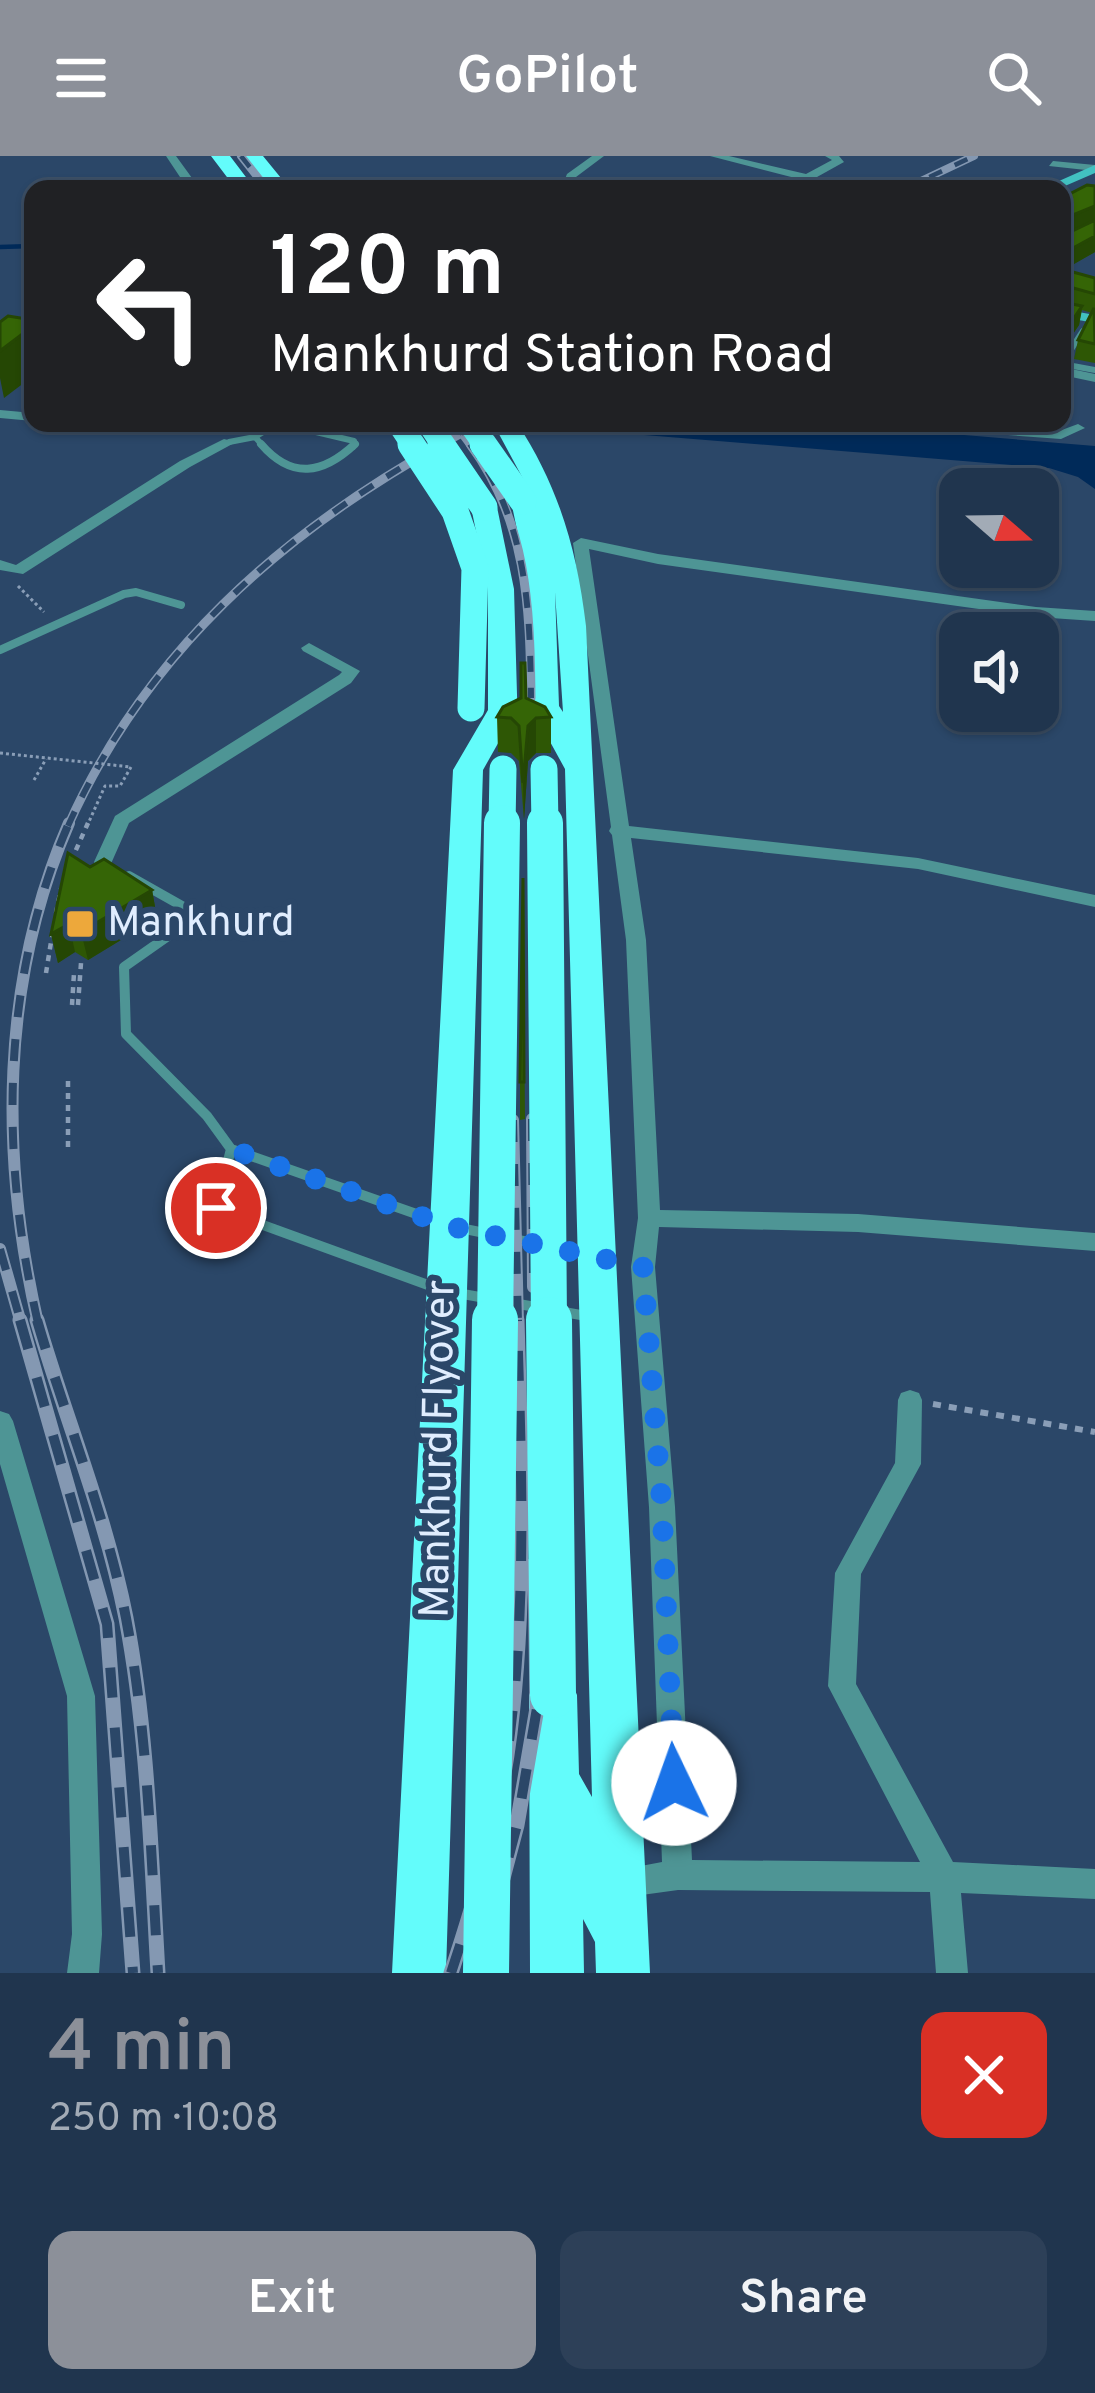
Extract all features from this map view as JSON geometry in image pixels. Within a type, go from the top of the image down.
[{"type":"highway","points":[[196,156],[222,158]]},
{"type":"highway","points":[[253,156],[273,180]]},
{"type":"highway","points":[[403,432],[455,512],[476,568],[487,709],[524,769],[598,1256],[622,1964]]},
{"type":"highway","points":[[433,432],[484,507],[501,589],[487,709]]},
{"type":"highway","points":[[475,432],[523,502],[561,707]]},
{"type":"highway","points":[[419,1973],[449,1226],[524,769],[561,707],[574,625],[556,517],[541,478],[511,432]]},
{"type":"highway","points":[[524,769],[554,1695],[556,1960]]},
{"type":"highway","name":"Mankhurd Flyover","points":[[486,1973],[524,769]]},
{"type":"highway","points":[[554,1761],[622,1964]]},
{"type":"street","points":[[570,180],[599,156]]},
{"type":"street","points":[[715,156],[816,180]]},
{"type":"street","points":[[808,178],[840,160],[830,156]]},
{"type":"street","points":[[1053,164],[1094,169],[1090,177],[1071,186]]},
{"type":"street","points":[[1071,431],[1078,428]]},
{"type":"street","points":[[1012,432],[1061,436],[1070,432]]},
{"type":"street","points":[[0,565],[18,572],[185,464],[230,442]]},
{"type":"street","points":[[678,1875],[662,1507],[643,1267],[649,1218],[636,940],[618,831],[602,667],[581,543],[658,559],[1036,612],[1095,616]]},
{"type":"street","points":[[103,862],[121,820],[345,679],[352,670],[309,648]]},
{"type":"street","points":[[618,831],[786,845],[1008,877],[1095,901]]},
{"type":"street","points":[[649,1218],[858,1223],[1095,1242]]},
{"type":"street","points":[[598,1256],[643,1267]]},
{"type":"street","points":[[910,1400],[908,1465],[848,1574],[842,1686],[944,1877],[952,1973]]},
{"type":"street","points":[[0,1421],[81,1696],[87,1934],[83,1973]]},
{"type":"street","points":[[620,1883],[678,1875],[944,1877],[1095,1885]]},
{"type":"lane","points":[[1071,352],[1091,320]]},
{"type":"lane","points":[[230,442],[263,432]]},
{"type":"lane","points":[[255,437],[284,469],[300,473],[311,472],[355,446],[354,441],[316,432]]},
{"type":"lane","points":[[0,650],[124,594],[136,592],[182,604]]},
{"type":"lane","points":[[103,862],[198,915],[124,967],[126,1034],[207,1116],[230,1149],[449,1226],[598,1256]]},
{"type":"lane","points":[[230,1149],[216,1208],[446,1292],[601,1318]]},
{"type":"path","points":[[18,572],[14,582],[47,615],[31,622]]},
{"type":"path","points":[[0,753],[131,767],[120,786],[105,786],[83,826],[55,915]]},
{"type":"path","points":[[34,780],[46,759]]},
{"type":"path","points":[[46,973],[52,934]]},
{"type":"path","points":[[74,973],[75,1005],[81,963]]},
{"type":"path","points":[[68,1082],[68,1151]]},
{"type":"path","points":[[910,1400],[1095,1432]]},
{"type":"water","points":[[619,432],[928,432],[1095,446],[1095,489],[1059,468]]},
{"type":"building","points":[[1095,186],[1095,206],[1071,216],[1071,193]]},
{"type":"building","points":[[1095,220],[1095,236],[1071,249],[1071,232]]},
{"type":"building","points":[[1071,271],[1095,278],[1095,294],[1071,287]]},
{"type":"building","points":[[1071,304],[1082,306],[1071,322]]},
{"type":"building","points":[[1094,308],[1095,344],[1078,340]]},
{"type":"building","points":[[8,316],[24,319],[24,333],[0,351],[0,322]]},
{"type":"building","points":[[521,663],[525,663],[526,698],[545,707],[551,717],[536,718],[528,726],[523,783],[519,726],[511,718],[497,717],[503,707],[521,698]]},
{"type":"building","points":[[68,853],[90,867],[104,859],[152,890],[81,932],[69,924],[51,934]]},
{"type":"building","points":[[523,878],[524,1082],[520,1082]]},
{"type":"waterway","points":[[0,247],[24,246]]},
{"type":"railway","points":[[241,156],[260,180]]},
{"type":"railway","points":[[923,180],[974,156]]},
{"type":"railway","points":[[437,447],[462,433]]},
{"type":"railway","points":[[462,433],[472,447]]},
{"type":"railway","points":[[68,826],[136,706],[223,604],[326,517],[442,444]]},
{"type":"railway","points":[[472,447],[503,503],[522,565],[531,698]]},
{"type":"railway","points":[[38,1323],[17,1197],[13,1070],[30,945],[46,883],[69,823]]},
{"type":"railway","points":[[532,1119],[533,1287]]},
{"type":"railway","points":[[513,1120],[518,1323]]},
{"type":"railway","points":[[0,1249],[21,1323]]},
{"type":"railway","points":[[20,1320],[107,1624],[133,1973]]},
{"type":"railway","points":[[37,1320],[97,1505],[126,1618],[144,1750],[158,1973]]},
{"type":"railway","points":[[451,1973],[494,1824],[515,1682],[521,1527],[517,1320]]},
{"type":"railway","points":[[478,1973],[517,1825],[537,1708],[535,1563]]},
{"type":"place","name":"Mankhurd","points":[[80,924]]},
{"type":"route","points":[[216,1208],[230,1149],[449,1226],[643,1267],[662,1507],[674,1783]]}]
